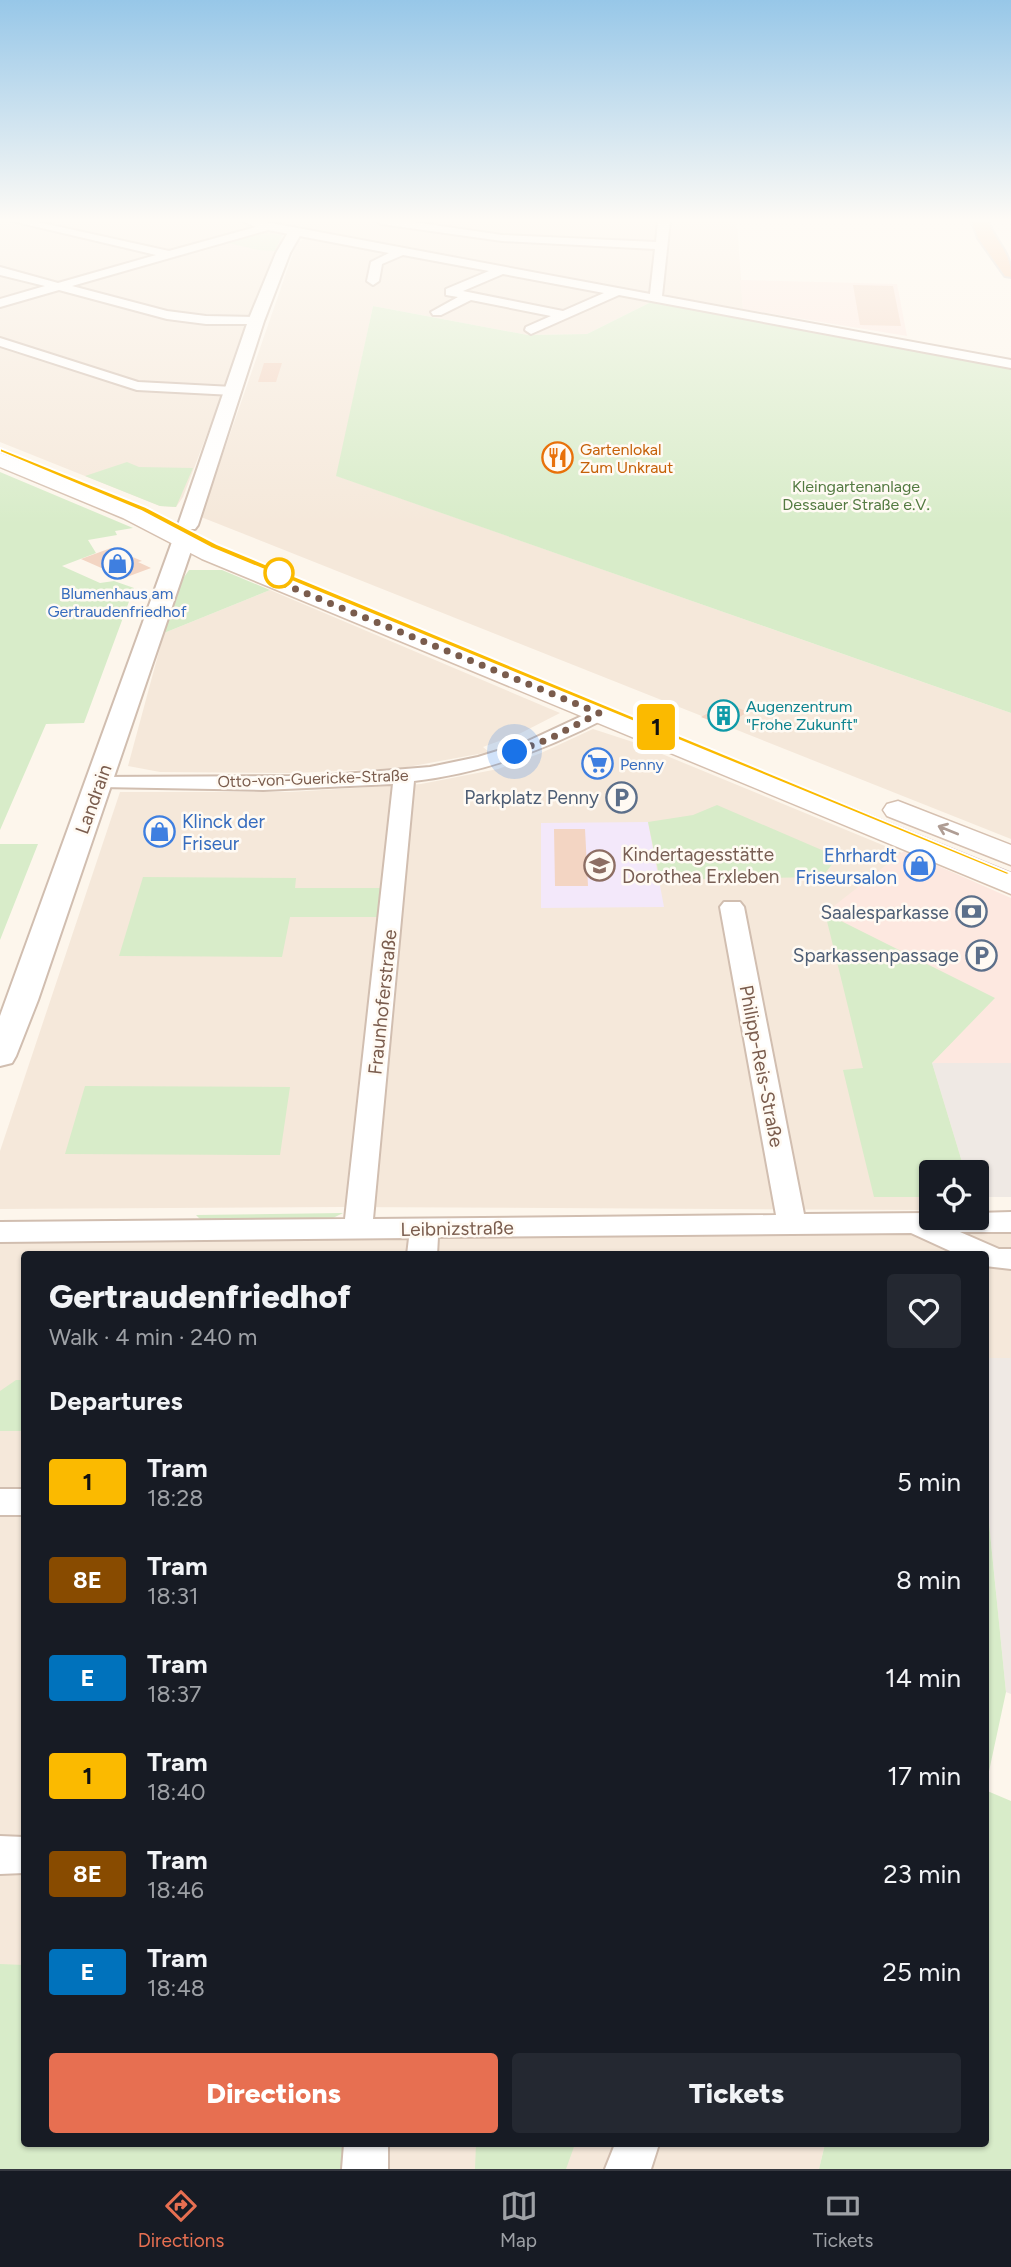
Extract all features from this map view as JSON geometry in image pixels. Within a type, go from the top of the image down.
[{"type":"main road","points":[[0,459],[200,539],[228,539],[680,725],[1011,856]]},
{"type":"main road","points":[[186,534],[599,713],[1011,884]]},
{"type":"street","name":"Landrain","points":[[0,1056],[100,781],[186,534],[256,322]]},
{"type":"street","points":[[531,330],[548,322]]},
{"type":"street","points":[[786,322],[1011,364]]},
{"type":"street","points":[[0,342],[137,386],[233,391]]},
{"type":"street","name":"Otto-von-Guericke-Straße","points":[[100,781],[283,782],[404,776],[451,769],[515,752],[551,738],[599,713]]},
{"type":"street","name":"Fraunhoferstraße","points":[[359,1228],[404,776]]},
{"type":"street","name":"Philipp-Reis-Straße","points":[[732,907],[792,1225]]},
{"type":"street","name":"Leibnizstraße","points":[[0,1232],[359,1228],[423,1242],[792,1225],[1011,1222]]},
{"type":"street","name":"Leibnizstraße","points":[[914,1224],[976,1251]]},
{"type":"street","name":"Leibnizstraße","points":[[989,1256],[1011,1259]]},
{"type":"street","points":[[0,1502],[21,1502]]},
{"type":"street","points":[[0,1855],[21,1855]]},
{"type":"street","points":[[365,2169],[366,2147]]},
{"type":"street","points":[[628,2169],[636,2147]]},
{"type":"shaded area","points":[[0,322],[250,322],[183,497],[176,507],[160,506],[0,442]]},
{"type":"shaded area","points":[[269,322],[370,322],[337,476],[1011,713],[1011,839],[201,517]]},
{"type":"shaded area","points":[[460,322],[611,322],[587,334],[528,335]]},
{"type":"shaded area","points":[[823,322],[904,322],[907,336]]},
{"type":"shaded area","points":[[270,590],[560,713],[521,733],[483,747],[489,752],[402,768],[294,773],[160,772],[128,766],[164,633]]},
{"type":"shaded area","points":[[593,729],[633,742],[902,853],[995,998],[932,1063],[961,1160],[919,1160],[919,1210],[342,1207],[0,1209],[0,1151],[120,792],[290,792],[421,784],[498,769]]},
{"type":"shaded area","name":"Kindertagesstätte Dorothea Erxleben","points":[[648,822],[664,907],[541,908],[541,823]]},
{"type":"shaded area","points":[[904,851],[1011,898],[1011,1063],[932,1063],[994,998],[825,913]]},
{"type":"shaded area","points":[[932,1063],[1011,1063],[1011,1197],[989,1197],[989,1160],[961,1160]]},
{"type":"shaded area","points":[[989,1222],[1011,1222],[1011,1358],[989,1358],[989,1251],[21,1251],[21,2147],[824,2147],[819,2169],[0,2169],[0,1234],[919,1223],[919,1230],[989,1230]]},
{"type":"shaded area","points":[[989,1358],[1011,1358],[1011,1694],[1006,1692],[989,1523]]},
{"type":"green space","name":"Kleingartenanlage Dessauer Straße e.V.","points":[[369,322],[460,322],[528,335],[587,334],[611,322],[766,322],[1011,368],[1011,713],[336,476]]},
{"type":"green space","points":[[127,462],[139,467],[193,468],[176,507],[160,506],[85,476]]},
{"type":"green space","points":[[0,472],[133,528],[115,531],[117,535],[88,540],[96,553],[62,566],[100,583],[114,581],[134,588],[84,723],[46,724],[0,830]]},
{"type":"green space","points":[[189,570],[222,570],[270,590],[164,633],[182,580]]},
{"type":"green space","points":[[717,805],[838,857],[822,877],[660,880],[648,822],[693,815]]},
{"type":"green space","points":[[0,844],[38,844],[0,940]]},
{"type":"green space","points":[[143,877],[296,878],[295,888],[381,888],[377,917],[290,917],[282,957],[119,956]]},
{"type":"green space","points":[[825,913],[995,998],[932,1063],[961,1160],[919,1160],[919,1197],[874,1197],[843,1070],[863,1068]]},
{"type":"green space","points":[[85,1086],[290,1087],[280,1155],[65,1154]]},
{"type":"green space","points":[[343,1213],[331,1219],[201,1220],[196,1215]]},
{"type":"green space","points":[[16,1380],[21,1380],[21,1431],[0,1431],[0,1391]]},
{"type":"green space","points":[[989,1523],[1006,1692],[989,1771]]},
{"type":"green space","points":[[989,1792],[1011,1801],[1011,2169],[819,2169],[824,2147],[989,2147]]},
{"type":"green space","points":[[0,1964],[21,1965],[21,2147],[356,2147],[355,2169],[0,2169]]},
{"type":"green space","points":[[476,2147],[574,2147],[566,2169],[475,2169]]},
{"type":"building","points":[[860,322],[900,322],[901,326],[860,325]]},
{"type":"building","points":[[264,363],[282,363],[276,382],[258,382]]},
{"type":"building","name":"Blumenhaus am Gertraudenfriedhof","points":[[111,548],[142,561],[138,562],[151,568],[124,578],[81,559]]},
{"type":"building","name":"Augenzentrum \"Frohe Zukunft\"","points":[[726,703],[748,712],[724,726],[701,717]]},
{"type":"building","points":[[554,829],[585,829],[588,886],[555,886]]},
{"type":"tram line","name":"1","points":[[0,451],[144,509],[214,546],[1011,873]]},
{"type":"tram line","points":[[214,546],[1011,873]]},
{"type":"place","name":"Gartenlokal Zum Unkraut","points":[[557,458]]},
{"type":"place","name":"Blumenhaus am Gertraudenfriedhof","points":[[117,564]]},
{"type":"place","name":"Augenzentrum \"Frohe Zukunft\"","points":[[723,715]]},
{"type":"place","name":"Penny","points":[[597,764]]},
{"type":"place","name":"Parkplatz Penny","points":[[622,797]]},
{"type":"place","name":"Klinck der Friseur","points":[[159,832]]},
{"type":"place","name":"Kindertagesstätte Dorothea Erxleben","points":[[599,865]]},
{"type":"place","name":"Ehrhardt Friseursalon","points":[[920,866]]},
{"type":"place","name":"Saalesparkasse","points":[[972,912]]},
{"type":"place","name":"Sparkassenpassage","points":[[982,955]]},
{"type":"route","points":[[279,573],[283,584],[599,713],[532,747],[515,752]]}]
